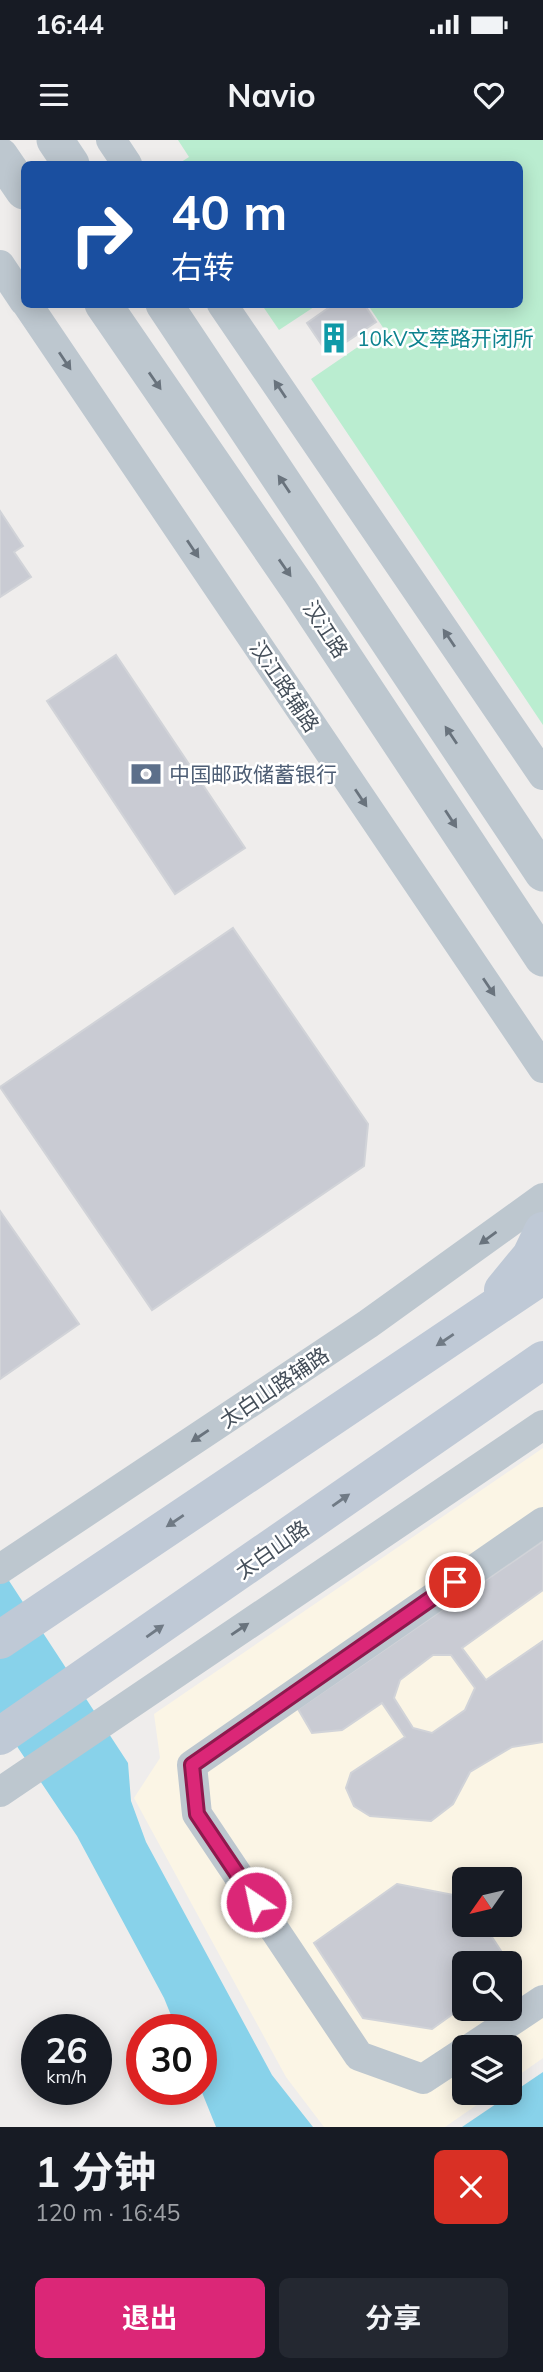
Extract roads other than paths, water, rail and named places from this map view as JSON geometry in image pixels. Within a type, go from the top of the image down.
[{"type":"main road","points":[[484,1314],[531,1256],[543,1231]]},
{"type":"main road","points":[[0,1640],[543,1275]]},
{"type":"main road","name":"太白山路","points":[[0,1736],[536,1368]]},
{"type":"street","points":[[55,140],[69,161]]},
{"type":"street","points":[[111,140],[125,161]]},
{"type":"street","points":[[0,156],[21,187]]},
{"type":"street","name":"汉江路辅路","points":[[0,265],[21,296]]},
{"type":"street","name":"汉江路辅路","points":[[29,308],[543,1068]]},
{"type":"street","name":"汉江路","points":[[106,308],[300,591],[543,958]]},
{"type":"street","points":[[167,308],[543,873]]},
{"type":"street","points":[[225,308],[543,775]]},
{"type":"street","name":"太白山路辅路","points":[[9,1563],[368,1325],[543,1198]]},
{"type":"street","points":[[12,1784],[543,1425]]},
{"type":"street","points":[[452,2060],[423,2079],[359,2056],[197,1814],[192,1765],[543,1522]]},
{"type":"street","points":[[490,2035],[543,2000]]},
{"type":"water","points":[[0,1567],[128,1763],[131,1801],[146,1842],[272,2075],[313,2127],[216,2127],[207,2105],[217,2105],[217,2014],[170,2014],[77,1836],[0,1721]]},
{"type":"water","points":[[543,2072],[543,2127],[462,2127],[494,2105],[522,2105],[522,2086]]},
{"type":"place","name":"10kV文萃路开闭所","points":[[334,338]]},
{"type":"place","name":"中国邮政储蓄银行","points":[[146,774]]}]
